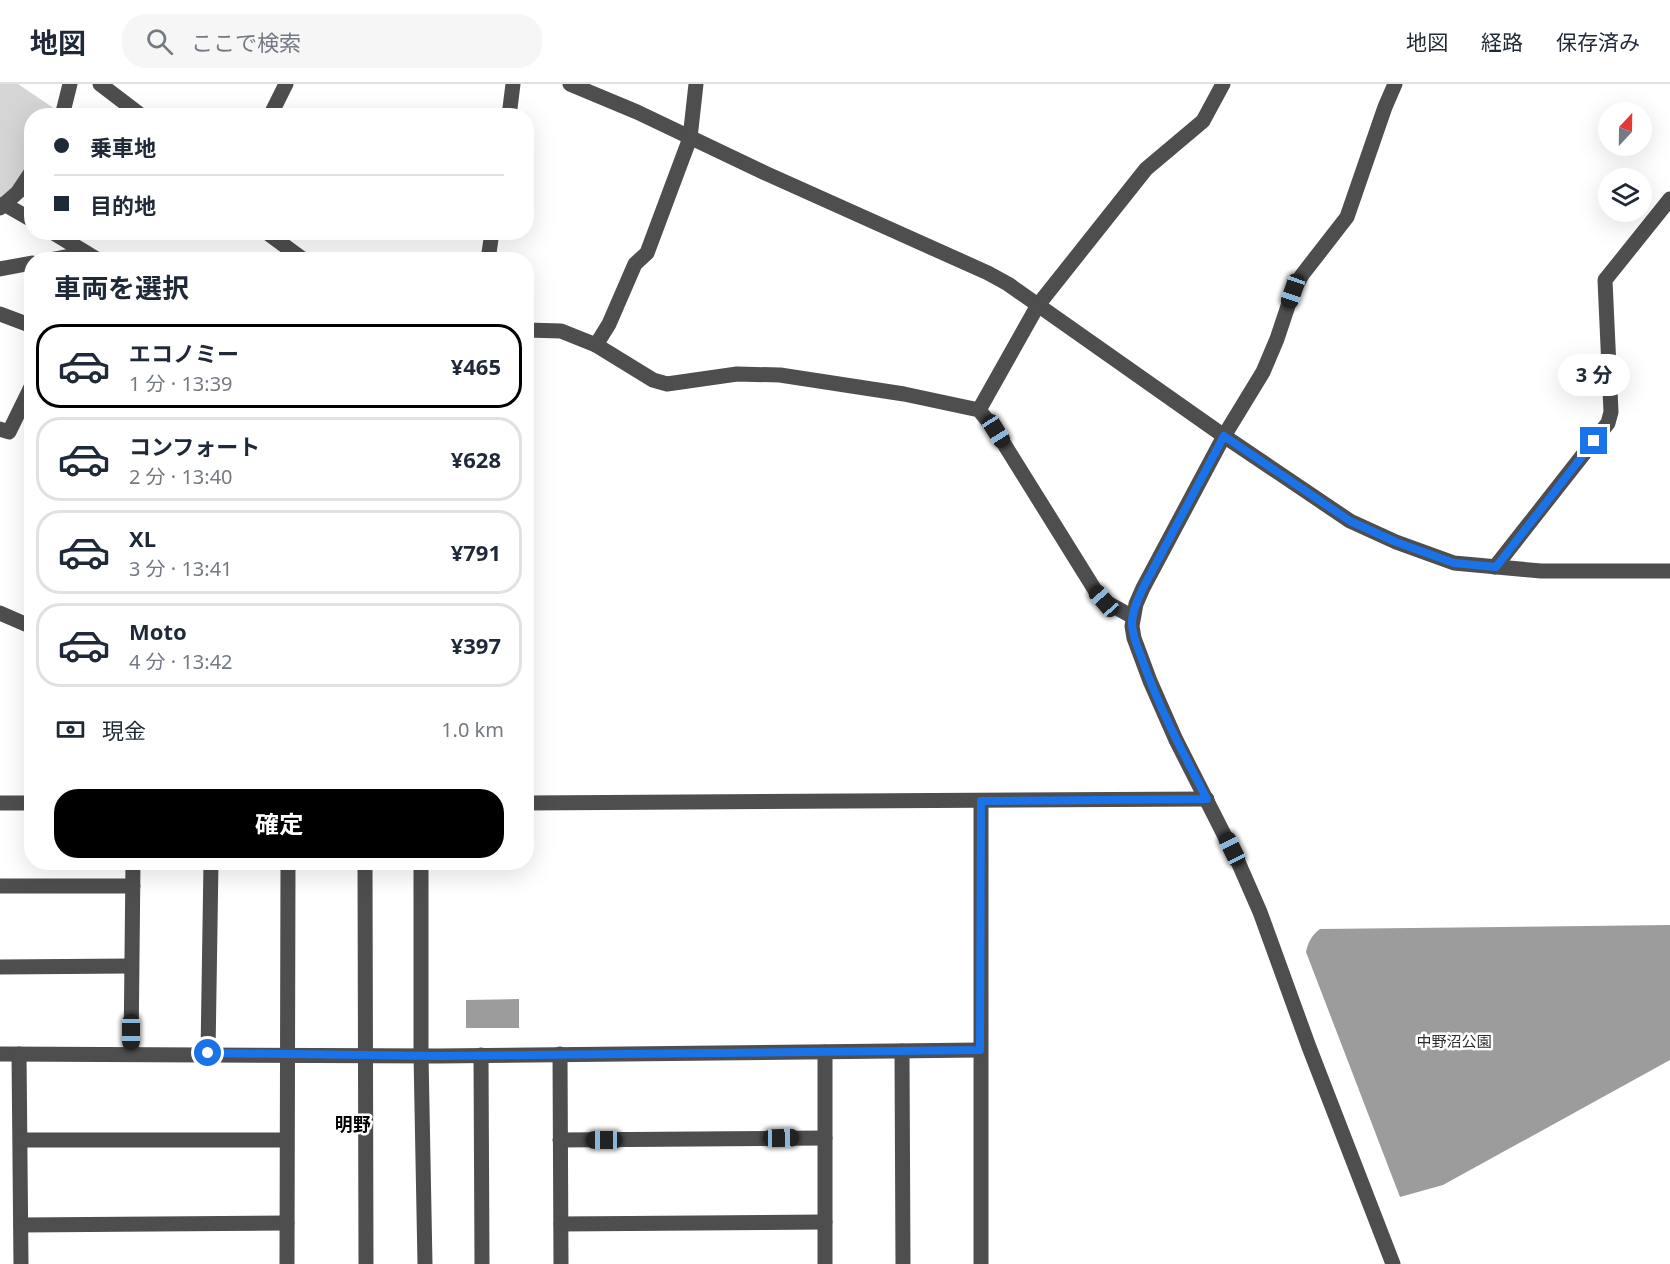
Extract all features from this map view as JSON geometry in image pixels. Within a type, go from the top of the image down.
[{"type":"street","points":[[64,108],[70,84]]},
{"type":"street","points":[[100,84],[132,108]]},
{"type":"street","points":[[274,108],[286,84]]},
{"type":"street","points":[[510,108],[513,84]]},
{"type":"street","points":[[570,84],[637,112],[988,273],[1038,305],[1224,436],[1350,521],[1396,542],[1454,563],[1541,571],[1670,571]]},
{"type":"street","points":[[596,345],[609,324],[635,264],[647,253],[690,138],[696,84]]},
{"type":"street","points":[[979,410],[1038,305],[1146,169],[1203,121],[1223,84]]},
{"type":"street","points":[[1393,1264],[1309,1047],[1260,912],[1239,864],[1176,740],[1150,681],[1134,638],[1132,617],[1143,588],[1224,436],[1263,372],[1298,283],[1347,217],[1395,84]]},
{"type":"street","points":[[24,183],[18,192],[2,206],[24,216]]},
{"type":"street","points":[[1496,567],[1608,423],[1611,412],[1605,280],[1670,199]]},
{"type":"street","points":[[65,240],[84,252]]},
{"type":"street","points":[[277,240],[293,252]]},
{"type":"street","points":[[0,269],[24,264]]},
{"type":"street","points":[[0,314],[24,323]]},
{"type":"street","points":[[534,330],[561,331],[596,345],[653,380],[668,384],[737,374],[780,375],[904,394],[979,410],[996,431],[1095,590],[1104,601],[1132,617]]},
{"type":"street","points":[[0,429],[9,432],[24,403]]},
{"type":"street","points":[[0,613],[24,624]]},
{"type":"street","points":[[534,803],[1207,799]]},
{"type":"street","points":[[981,801],[981,1264]]},
{"type":"street","points":[[0,803],[24,803]]},
{"type":"street","points":[[131,1053],[133,870]]},
{"type":"street","points":[[208,1053],[211,870]]},
{"type":"street","points":[[287,1264],[288,870]]},
{"type":"street","points":[[365,870],[366,1264]]},
{"type":"street","points":[[421,870],[421,1055],[425,1264]]},
{"type":"street","points":[[0,886],[132,886]]},
{"type":"street","points":[[0,967],[131,966]]},
{"type":"street","points":[[0,1054],[481,1055],[980,1050]]},
{"type":"street","points":[[902,1051],[903,1264]]},
{"type":"street","points":[[825,1052],[825,1264]]},
{"type":"street","points":[[19,1054],[21,1264]]},
{"type":"street","points":[[560,1054],[561,1264]]},
{"type":"street","points":[[481,1055],[482,1264]]},
{"type":"street","points":[[560,1140],[825,1138]]},
{"type":"street","points":[[21,1140],[286,1140]]},
{"type":"street","points":[[561,1224],[825,1222]]},
{"type":"street","points":[[21,1225],[287,1223]]},
{"type":"shaded area","points":[[0,84],[18,84],[54,108],[24,108],[24,171],[0,202]]},
{"type":"shaded area","name":"中野沼公園","points":[[1670,925],[1670,1060],[1443,1185],[1400,1197],[1306,952],[1315,934],[1320,929]]},
{"type":"shaded area","points":[[519,999],[519,1028],[466,1028],[466,1000]]},
{"type":"district","name":"明野","points":[[353,1125]]},
{"type":"route","points":[[208,1053],[438,1056],[980,1050],[981,801],[1207,799],[1176,740],[1150,681],[1134,638],[1132,617],[1143,588],[1224,436],[1350,521],[1396,542],[1454,563],[1496,567],[1594,441]]}]
